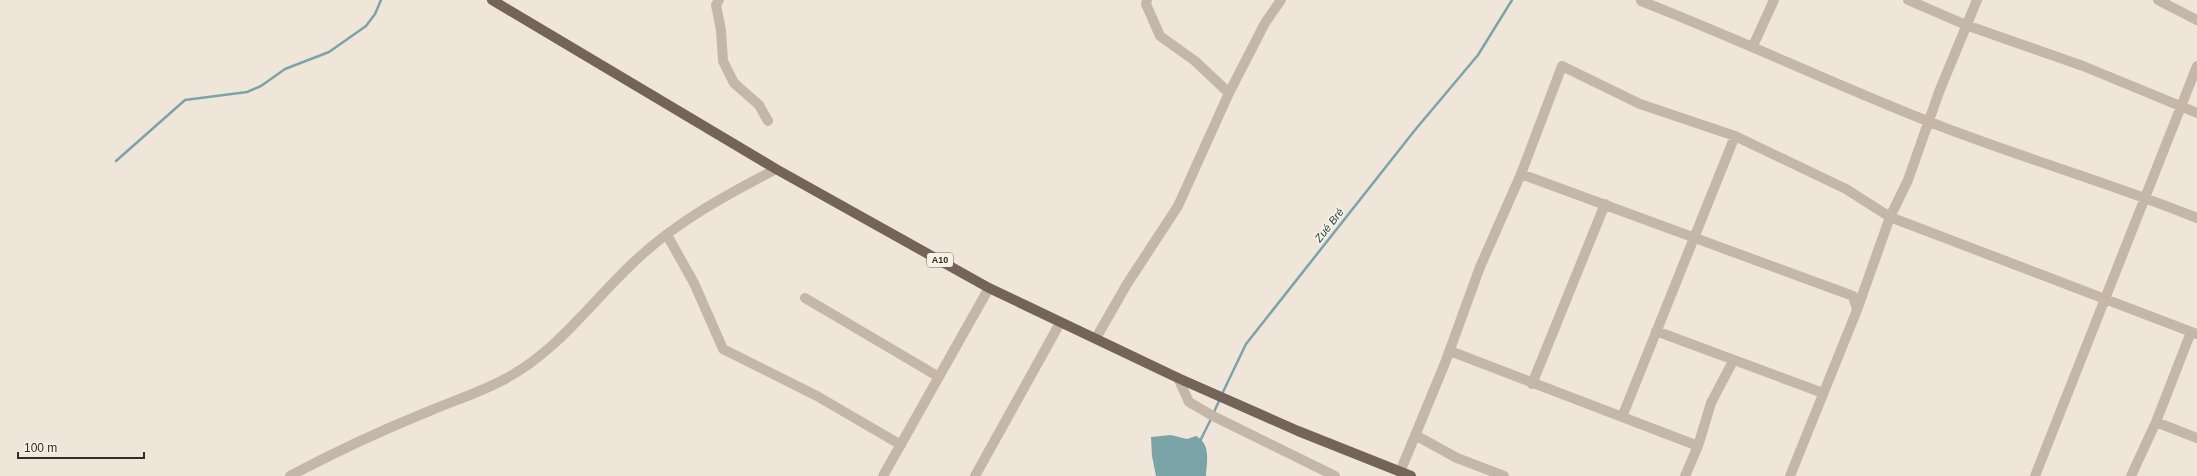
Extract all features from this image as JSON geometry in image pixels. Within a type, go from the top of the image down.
[{"type":"main road","name":"A10","points":[[492,0],[776,169],[989,288],[1178,378],[1298,431],[1411,476]]},
{"type":"street","points":[[719,0],[716,5],[721,30],[722,61],[734,83],[759,105],[768,121]]},
{"type":"street","points":[[1147,0],[1146,4],[1160,36],[1195,61],[1229,93]]},
{"type":"street","points":[[1096,338],[1127,284],[1178,206],[1229,93],[1265,23],[1281,0]]},
{"type":"street","points":[[1753,46],[1774,0]]},
{"type":"street","points":[[1908,0],[1966,26],[2083,66],[2197,113]]},
{"type":"street","points":[[1790,476],[1857,310],[1890,217],[1908,180],[1977,0]]},
{"type":"street","points":[[2158,0],[2197,20]]},
{"type":"street","points":[[1641,1],[1753,46],[1929,122],[2016,155],[2144,196],[2197,218]]},
{"type":"street","points":[[1400,472],[1450,351],[1480,267],[1521,174],[1562,66],[1640,104],[1735,136],[1846,189],[1890,217],[2194,333],[2131,476]]},
{"type":"street","points":[[2035,476],[2144,196],[2197,66]]},
{"type":"street","points":[[1622,417],[1735,136]]},
{"type":"street","points":[[290,476],[336,451],[506,379],[542,354],[582,317],[635,261],[667,235],[719,199],[776,169]]},
{"type":"street","points":[[1521,174],[1853,296],[1857,310]]},
{"type":"street","points":[[1532,384],[1605,204]]},
{"type":"street","points":[[667,235],[694,283],[723,350],[817,396],[901,445]]},
{"type":"street","points":[[884,476],[989,288]]},
{"type":"street","points":[[805,298],[939,377]]},
{"type":"street","points":[[974,476],[1060,323]]},
{"type":"street","points":[[1656,331],[1732,361],[1823,393]]},
{"type":"street","points":[[1450,351],[1532,384],[1698,446]]},
{"type":"street","points":[[1685,476],[1698,446],[1711,403],[1732,361]]},
{"type":"street","points":[[1178,378],[1189,402],[1213,416],[1335,476]]},
{"type":"street","points":[[2156,422],[2197,438]]},
{"type":"street","points":[[1415,435],[1457,458],[1504,476]]},
{"type":"water","points":[[1171,435],[1187,439],[1196,436],[1201,439],[1207,453],[1206,476],[1156,476],[1152,456],[1151,437]]},
{"type":"waterway","points":[[116,161],[185,100],[247,92],[261,86],[285,69],[329,52],[366,26],[375,14],[381,0]]},
{"type":"waterway","name":"Zué Bré","points":[[1222,394],[1246,344],[1415,130],[1478,55],[1512,0]]},
{"type":"waterway","name":"Zué Bré","points":[[1213,414],[1220,399]]},
{"type":"waterway","name":"Zué Bré","points":[[1200,441],[1211,419]]}]
